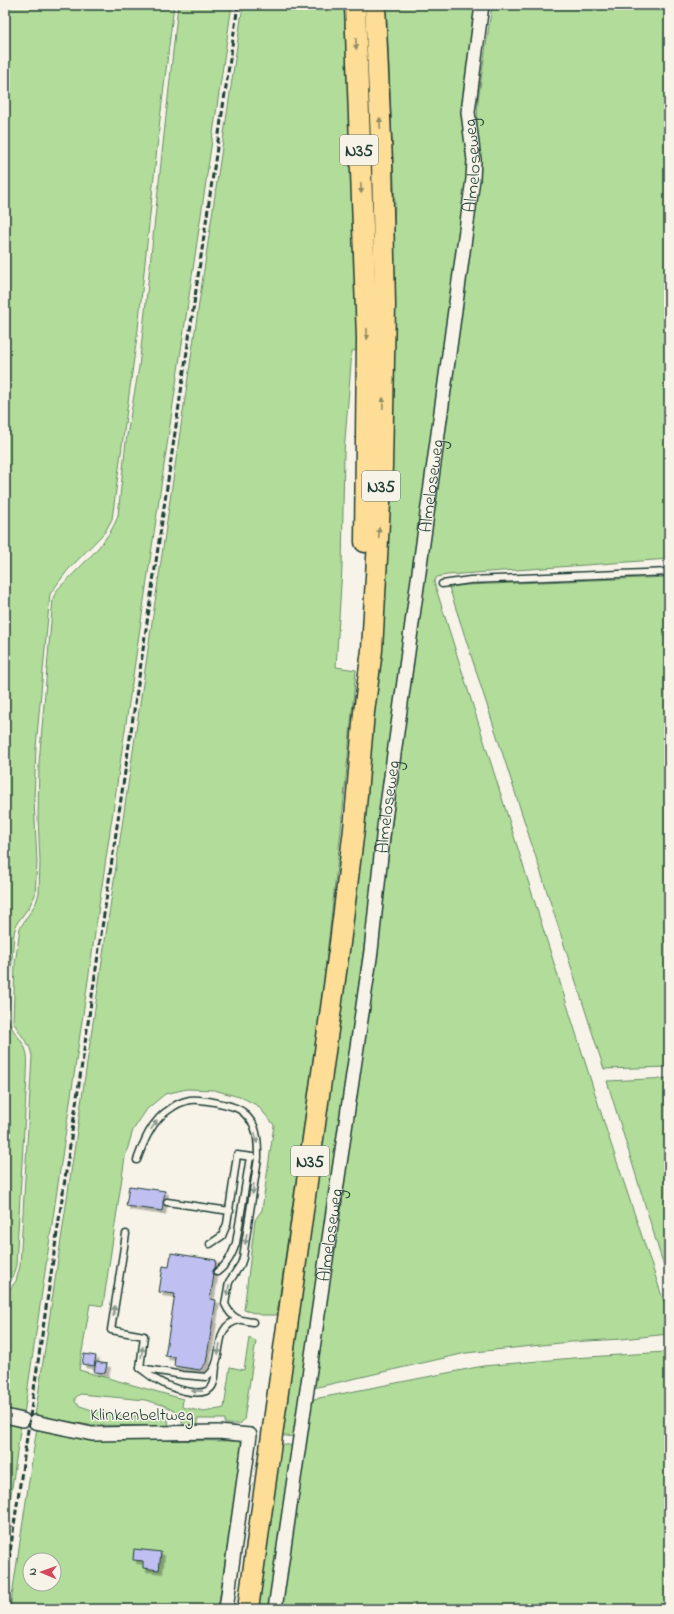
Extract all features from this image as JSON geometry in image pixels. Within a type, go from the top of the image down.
[{"type":"main road","name":"N35","points":[[355,5],[367,338],[364,712]]},
{"type":"main road","name":"N35","points":[[364,712],[372,650],[376,594],[382,466],[385,305],[382,171],[375,5]]},
{"type":"main road","name":"Almeloseweg","points":[[248,1609],[340,943],[354,829],[364,712]]},
{"type":"street","name":"Almeloseweg","points":[[275,1609],[371,950],[384,827],[471,195],[474,160],[468,112],[482,5]]},
{"type":"street","name":"Klinkenbeltweg","points":[[5,1416],[92,1434],[218,1432],[250,1435],[226,1609]]},
{"type":"lane","points":[[442,584],[470,580],[669,572]]},
{"type":"lane","points":[[137,1160],[145,1139],[156,1121],[169,1109],[187,1100],[204,1100],[243,1112],[253,1125],[258,1141],[258,1158],[243,1258],[241,1264],[229,1282],[225,1304],[232,1315],[239,1320]]},
{"type":"lane","points":[[210,1244],[222,1236],[227,1224],[237,1155],[258,1158]]},
{"type":"lane","points":[[217,1272],[225,1266],[233,1254],[250,1157]]},
{"type":"lane","points":[[166,1202],[230,1211]]},
{"type":"lane","points":[[126,1234],[111,1330],[144,1336],[140,1368]]},
{"type":"lane","points":[[140,1368],[156,1380],[179,1390],[202,1392],[211,1388],[214,1383],[220,1338],[223,1330],[231,1322],[239,1320],[253,1322]]},
{"type":"lane","points":[[140,1368],[202,1378],[209,1375],[216,1365]]},
{"type":"green space","points":[[5,5],[174,5],[160,119],[138,329],[112,519],[105,532],[67,571],[50,594],[36,747],[34,800],[37,862],[35,895],[29,907],[17,923],[14,933],[8,1017],[13,1030],[25,1048],[28,1062],[16,1265],[12,1279],[5,1289]]},
{"type":"green space","points":[[178,5],[232,5],[24,1414],[5,1411],[5,1296],[16,1281],[20,1266],[32,1056],[30,1048],[13,1022],[15,964],[20,928],[36,903],[39,893],[39,763],[53,598],[57,590],[101,545],[114,525],[118,515],[126,441],[139,367]]},
{"type":"green space","points":[[243,5],[344,5],[361,350],[352,351],[344,453],[342,568],[336,667],[356,670],[341,830],[323,990],[277,1315],[261,1315],[244,1310],[255,1220],[262,1210],[274,1125],[258,1106],[243,1098],[214,1090],[187,1089],[165,1094],[147,1109],[133,1130],[125,1157],[103,1306],[90,1304],[79,1370],[183,1399],[182,1407],[204,1412],[224,1408],[230,1367],[244,1370],[249,1338],[256,1341],[244,1420],[240,1424],[225,1424],[225,1419],[197,1419],[197,1425],[183,1425],[180,1414],[163,1405],[145,1400],[80,1394],[75,1398],[75,1402],[80,1406],[98,1412],[133,1416],[155,1415],[168,1420],[169,1426],[89,1425],[35,1416]]},
{"type":"green space","points":[[386,5],[478,5],[469,169],[354,1020],[295,1437],[278,1435],[361,857],[381,626],[391,282],[395,205]]},
{"type":"green space","points":[[492,5],[669,5],[669,559],[447,575],[437,577],[434,582],[608,1135],[669,1317],[669,1334],[570,1342],[466,1353],[309,1389],[376,955],[412,663],[480,156],[477,124],[478,100]]},
{"type":"green space","points":[[669,577],[669,1067],[604,1069],[449,587]]},
{"type":"green space","points":[[669,1078],[669,1283],[607,1081]]},
{"type":"green space","points":[[665,1352],[669,1353],[669,1609],[278,1609],[309,1400],[483,1366]]},
{"type":"green space","points":[[5,1421],[21,1424],[5,1537]]},
{"type":"green space","points":[[37,1427],[104,1440],[243,1441],[218,1609],[10,1609]]},
{"type":"green space","points":[[278,1443],[294,1446],[271,1609],[256,1609]]},
{"type":"building","points":[[129,1186],[165,1191],[162,1211],[126,1206]]},
{"type":"building","points":[[171,1253],[216,1260],[213,1271],[214,1275],[210,1299],[216,1300],[206,1363],[200,1370],[174,1366],[175,1357],[165,1356],[175,1294],[159,1292],[163,1266],[169,1267]]},
{"type":"building","points":[[84,1354],[96,1356],[94,1366],[82,1364]]},
{"type":"building","points":[[96,1362],[107,1364],[105,1373],[94,1372]]},
{"type":"building","points":[[134,1549],[161,1552],[159,1570],[143,1568],[143,1561],[133,1560]]},
{"type":"railway","points":[[5,1586],[238,5]]}]
